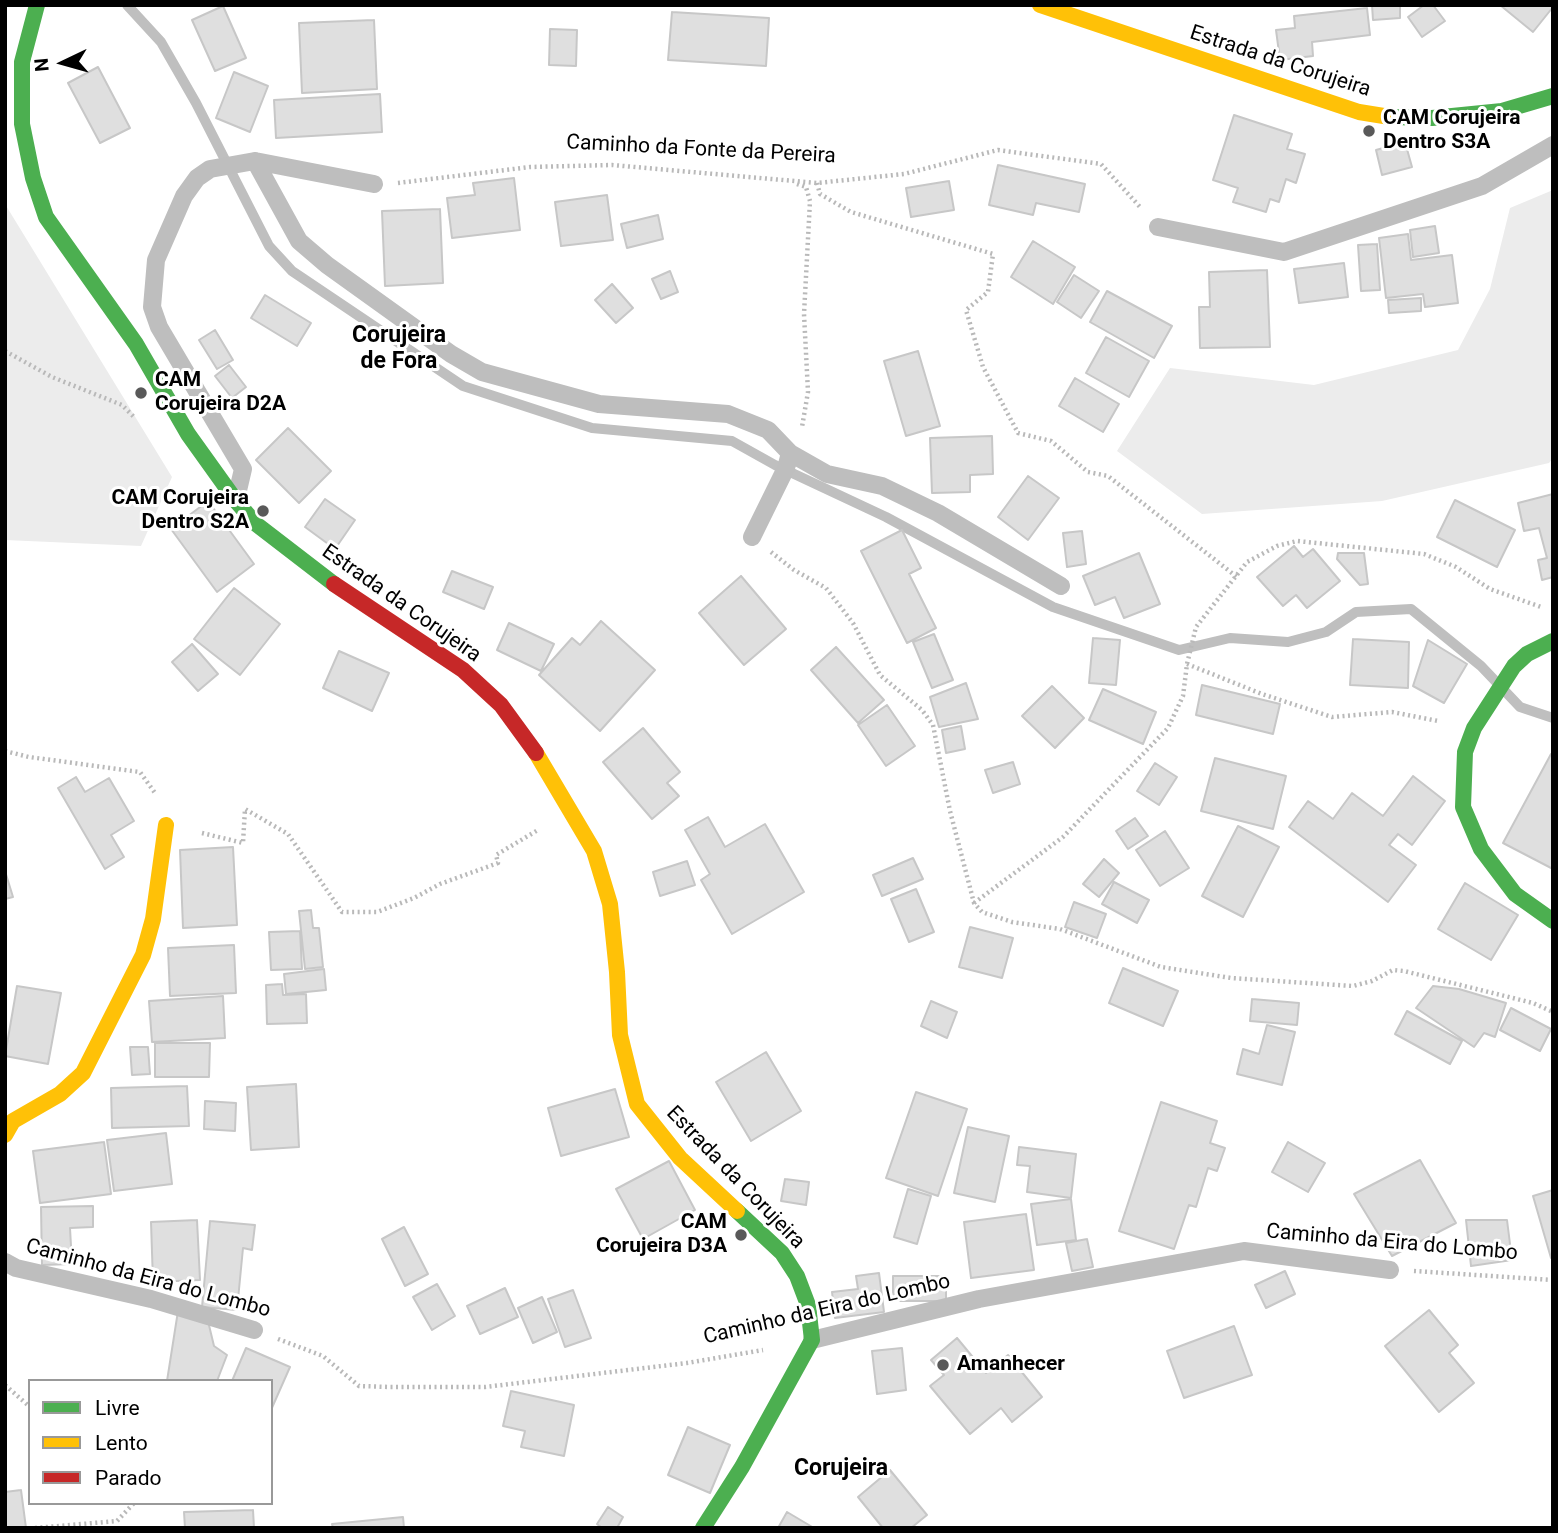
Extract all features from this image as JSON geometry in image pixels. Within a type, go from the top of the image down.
[{"type":"street","name":"Estrada da Corujeira","points":[[37,5],[22,62],[22,124],[33,177],[46,217],[136,344],[188,434],[256,524],[323,576],[463,670],[501,705],[537,755],[594,851],[610,904],[618,972],[620,1035],[637,1104],[680,1158],[782,1253],[797,1276],[808,1305],[812,1340]]},
{"type":"street","name":"Estrada da Corujeira","points":[[1040,5],[1359,112],[1396,118],[1432,118],[1502,111],[1553,96]]},
{"type":"street","points":[[1553,642],[1527,654],[1514,666],[1474,728],[1465,752],[1463,807],[1480,849],[1515,894],[1553,921]]},
{"type":"street","points":[[5,1135],[13,1121],[60,1094],[83,1073],[96,1049],[143,955],[153,919],[166,825]]},
{"type":"street","points":[[703,1528],[742,1467],[812,1340]]},
{"type":"lane","points":[[1158,227],[1284,252],[1482,186],[1553,145]]},
{"type":"lane","points":[[255,161],[299,242],[440,346],[482,372],[599,404],[728,414],[768,430],[788,461],[827,474],[882,486],[938,513],[1061,586]]},
{"type":"lane","points":[[236,501],[243,469],[159,327],[152,307],[156,260],[184,196],[197,178],[210,169],[255,161],[374,184]]},
{"type":"lane","points":[[752,537],[788,461]]},
{"type":"lane","name":"Caminho da Eira do Lombo","points":[[812,1340],[979,1299],[1244,1251],[1390,1270]]},
{"type":"lane","name":"Caminho da Eira do Lombo","points":[[5,1262],[16,1268],[151,1299],[254,1330]]},
{"type":"path","name":"Caminho da Fonte da Pereira","points":[[374,184],[530,167],[612,165],[817,183],[904,174],[998,150],[1101,164],[1158,227]]},
{"type":"path","points":[[793,182],[806,187],[810,201],[804,314],[808,392],[803,424]]},
{"type":"path","points":[[817,183],[820,194],[851,212],[992,254],[988,292],[966,310],[983,367],[1018,433],[1051,441],[1087,472],[1108,476],[1237,577]]},
{"type":"path","points":[[5,351],[52,377],[122,405],[138,422]]},
{"type":"path","points":[[752,537],[794,570],[827,588],[852,623],[880,675],[922,710],[933,725],[950,811],[974,903],[982,912],[1012,922],[1060,929],[1161,967],[1231,978],[1353,986],[1372,981],[1393,970],[1404,971],[1533,1003],[1553,1012]]},
{"type":"path","points":[[974,903],[1063,837],[1168,728],[1183,696],[1196,627],[1247,562],[1277,546],[1297,541],[1424,554],[1456,567],[1490,589],[1544,608]]},
{"type":"path","points":[[1187,664],[1332,717],[1392,712],[1474,728]]},
{"type":"path","points":[[5,751],[29,757],[140,772],[160,801],[166,825],[243,843],[245,809],[288,834],[342,912],[377,912],[414,898],[440,884],[498,863],[496,855],[540,829]]},
{"type":"path","name":"Caminho da Eira do Lombo","points":[[1390,1270],[1553,1280]]},
{"type":"path","name":"Caminho da Eira do Lombo","points":[[254,1330],[323,1356],[359,1386],[380,1387],[485,1387],[688,1363],[765,1350]]},
{"type":"path","points":[[5,1385],[28,1405]]},
{"type":"path","points":[[35,1528],[117,1521],[132,1505]]},
{"type":"shaded area","points":[[1553,190],[1553,458],[1549,463],[1382,501],[1202,514],[1117,451],[1170,368],[1314,385],[1458,350],[1490,289],[1510,208]]},
{"type":"shaded area","points":[[5,204],[172,477],[141,546],[5,540]]},
{"type":"building","points":[[1372,5],[1400,5],[1400,18],[1373,20]]},
{"type":"building","points":[[1424,5],[1433,5],[1445,21],[1422,37],[1408,17]]},
{"type":"building","points":[[1500,5],[1553,5],[1553,7],[1533,32]]},
{"type":"building","points":[[223,6],[246,58],[215,71],[192,20]]},
{"type":"building","points":[[1367,8],[1370,35],[1312,42],[1313,56],[1280,60],[1276,30],[1295,28],[1294,16]]},
{"type":"building","points":[[672,12],[769,18],[766,66],[668,60]]},
{"type":"building","points":[[374,20],[377,89],[302,93],[299,23]]},
{"type":"building","points":[[550,29],[577,30],[576,66],[549,65]]},
{"type":"building","points":[[98,67],[130,128],[100,143],[68,83]]},
{"type":"building","points":[[234,72],[268,86],[250,132],[216,118]]},
{"type":"building","points":[[380,94],[382,132],[276,138],[274,100]]},
{"type":"building","points":[[1234,115],[1292,134],[1287,149],[1305,154],[1296,183],[1286,179],[1279,202],[1270,199],[1266,212],[1233,202],[1238,188],[1213,180]]},
{"type":"building","points":[[1405,142],[1412,167],[1382,175],[1376,150]]},
{"type":"building","points":[[998,165],[1085,184],[1079,212],[1036,203],[1033,215],[989,205]]},
{"type":"building","points":[[514,178],[520,230],[452,238],[447,198],[475,195],[473,183]]},
{"type":"building","points":[[949,181],[954,210],[911,217],[906,188]]},
{"type":"building","points":[[607,195],[613,240],[561,246],[555,202]]},
{"type":"building","points":[[440,209],[443,283],[385,286],[382,211]]},
{"type":"building","points":[[658,215],[663,239],[627,248],[621,224]]},
{"type":"building","points":[[1435,226],[1439,253],[1413,257],[1410,230]]},
{"type":"building","points":[[1408,234],[1411,260],[1452,255],[1458,303],[1425,307],[1423,294],[1386,298],[1379,238]]},
{"type":"building","points":[[1033,241],[1075,267],[1053,304],[1011,277]]},
{"type":"building","points":[[1377,244],[1380,290],[1361,291],[1358,245]]},
{"type":"building","points":[[1344,263],[1348,297],[1299,303],[1294,269]]},
{"type":"building","points":[[1267,270],[1270,347],[1200,348],[1199,307],[1210,307],[1209,272]]},
{"type":"building","points":[[670,271],[678,292],[661,299],[652,279]]},
{"type":"building","points":[[1074,275],[1099,291],[1081,318],[1057,302]]},
{"type":"building","points":[[612,284],[633,308],[616,323],[595,300]]},
{"type":"building","points":[[1107,291],[1172,326],[1154,358],[1090,322]]},
{"type":"building","points":[[265,295],[311,323],[297,346],[251,318]]},
{"type":"building","points":[[1421,298],[1421,311],[1389,313],[1388,300]]},
{"type":"building","points":[[215,330],[233,360],[217,369],[199,340]]},
{"type":"building","points":[[1106,337],[1149,361],[1129,397],[1086,373]]},
{"type":"building","points":[[918,351],[940,426],[906,436],[884,361]]},
{"type":"building","points":[[229,365],[246,387],[232,398],[215,376]]},
{"type":"building","points":[[1075,378],[1119,404],[1103,432],[1059,406]]},
{"type":"building","points":[[288,428],[331,471],[299,503],[256,460]]},
{"type":"building","points":[[992,436],[993,474],[970,475],[970,492],[932,493],[930,438]]},
{"type":"building","points":[[1028,476],[1059,498],[1028,540],[998,517]]},
{"type":"building","points":[[1553,494],[1553,577],[1542,580],[1538,560],[1547,558],[1539,528],[1524,531],[1518,503]]},
{"type":"building","points":[[325,499],[355,520],[335,549],[305,527]]},
{"type":"building","points":[[1455,500],[1515,530],[1497,567],[1437,537]]},
{"type":"building","points":[[208,501],[254,564],[217,592],[171,529]]},
{"type":"building","points":[[902,530],[921,568],[909,574],[936,628],[907,643],[861,551]]},
{"type":"building","points":[[1082,531],[1086,564],[1067,567],[1063,533]]},
{"type":"building","points":[[1294,546],[1303,557],[1313,549],[1340,581],[1307,608],[1296,595],[1283,606],[1257,577]]},
{"type":"building","points":[[1139,553],[1160,604],[1124,618],[1115,597],[1095,605],[1083,576]]},
{"type":"building","points":[[1338,553],[1364,553],[1368,584],[1360,585],[1337,559]]},
{"type":"building","points":[[452,571],[493,587],[484,609],[443,592]]},
{"type":"building","points":[[741,576],[786,629],[744,665],[699,613]]},
{"type":"building","points":[[234,588],[280,624],[240,675],[194,639]]},
{"type":"building","points":[[601,621],[655,670],[600,731],[539,675],[572,638],[580,645]]},
{"type":"building","points":[[509,623],[554,644],[541,671],[497,650]]},
{"type":"building","points":[[934,634],[953,680],[932,688],[913,642]]},
{"type":"building","points":[[1093,638],[1120,640],[1116,685],[1089,683]]},
{"type":"building","points":[[1353,639],[1409,642],[1408,688],[1350,685]]},
{"type":"building","points":[[1428,640],[1467,664],[1444,703],[1413,686]]},
{"type":"building","points":[[192,644],[218,674],[198,691],[172,662]]},
{"type":"building","points":[[836,647],[884,700],[858,723],[811,670]]},
{"type":"building","points":[[339,651],[389,673],[372,711],[323,688]]},
{"type":"building","points":[[966,683],[978,719],[939,727],[930,697]]},
{"type":"building","points":[[1202,685],[1280,704],[1273,734],[1196,715]]},
{"type":"building","points":[[1052,686],[1084,718],[1055,748],[1022,716]]},
{"type":"building","points":[[1103,689],[1156,712],[1143,744],[1089,720]]},
{"type":"building","points":[[887,705],[915,746],[886,766],[858,725]]},
{"type":"building","points":[[961,726],[965,749],[946,753],[942,730]]},
{"type":"building","points":[[643,728],[680,772],[667,783],[679,796],[652,819],[603,762]]},
{"type":"building","points":[[1551,754],[1553,755],[1553,869],[1503,843]]},
{"type":"building","points":[[1215,758],[1286,776],[1273,829],[1201,811]]},
{"type":"building","points":[[1013,762],[1020,784],[993,793],[985,770]]},
{"type":"building","points":[[1155,763],[1177,777],[1159,805],[1137,791]]},
{"type":"building","points":[[1413,776],[1445,801],[1412,845],[1398,834],[1389,845],[1416,865],[1388,902],[1289,827],[1308,801],[1333,819],[1352,793],[1383,816]]},
{"type":"building","points":[[76,777],[85,792],[109,778],[134,821],[111,835],[124,857],[105,869],[58,788]]},
{"type":"building","points":[[708,817],[725,847],[765,824],[804,892],[732,934],[701,880],[710,874],[685,830]]},
{"type":"building","points":[[1135,818],[1148,836],[1128,849],[1116,831]]},
{"type":"building","points":[[1238,826],[1279,847],[1243,917],[1202,896]]},
{"type":"building","points":[[1165,831],[1189,868],[1160,886],[1136,850]]},
{"type":"building","points":[[233,847],[237,925],[183,928],[180,850]]},
{"type":"building","points":[[913,858],[923,879],[882,896],[873,875]]},
{"type":"building","points":[[1104,859],[1119,873],[1099,897],[1083,884]]},
{"type":"building","points":[[687,861],[695,885],[660,896],[653,872]]},
{"type":"building","points":[[5,871],[13,897],[5,899]]},
{"type":"building","points":[[1114,882],[1149,900],[1137,923],[1102,904]]},
{"type":"building","points":[[1465,883],[1518,915],[1491,960],[1438,929]]},
{"type":"building","points":[[916,889],[934,932],[909,942],[891,899]]},
{"type":"building","points":[[1074,902],[1106,914],[1097,938],[1065,927]]},
{"type":"building","points":[[311,910],[313,928],[319,928],[323,967],[305,969],[299,911]]},
{"type":"building","points":[[970,927],[1013,938],[1002,978],[959,967]]},
{"type":"building","points":[[300,931],[302,969],[271,970],[269,932]]},
{"type":"building","points":[[234,945],[236,993],[170,996],[168,948]]},
{"type":"building","points":[[1123,968],[1178,991],[1163,1026],[1109,1003]]},
{"type":"building","points":[[324,969],[326,990],[286,994],[284,974]]},
{"type":"building","points":[[282,984],[283,995],[306,994],[307,1023],[267,1024],[266,985]]},
{"type":"building","points":[[17,986],[61,993],[48,1064],[5,1056]]},
{"type":"building","points":[[1433,986],[1459,989],[1506,1003],[1495,1037],[1484,1033],[1474,1047],[1416,1008]]},
{"type":"building","points":[[223,996],[225,1038],[152,1042],[149,1001]]},
{"type":"building","points":[[1252,999],[1299,1003],[1297,1025],[1250,1021]]},
{"type":"building","points":[[931,1001],[957,1012],[947,1038],[921,1026]]},
{"type":"building","points":[[1511,1008],[1551,1029],[1540,1051],[1500,1030]]},
{"type":"building","points":[[1407,1011],[1462,1041],[1450,1064],[1395,1034]]},
{"type":"building","points":[[1267,1025],[1295,1032],[1282,1085],[1237,1074],[1243,1049],[1259,1054]]},
{"type":"building","points":[[155,1043],[210,1043],[209,1077],[155,1077]]},
{"type":"building","points":[[130,1047],[148,1047],[150,1074],[132,1075]]},
{"type":"building","points":[[766,1052],[801,1111],[751,1141],[716,1082]]},
{"type":"building","points":[[296,1084],[299,1147],[251,1150],[247,1087]]},
{"type":"building","points":[[187,1086],[189,1126],[112,1128],[111,1088]]},
{"type":"building","points":[[615,1089],[629,1137],[561,1156],[548,1108]]},
{"type":"building","points":[[916,1092],[967,1109],[938,1196],[886,1178]]},
{"type":"building","points":[[205,1101],[236,1103],[235,1131],[204,1129]]},
{"type":"building","points":[[1161,1102],[1217,1121],[1210,1143],[1225,1148],[1217,1171],[1208,1168],[1196,1207],[1189,1205],[1174,1249],[1119,1231]]},
{"type":"building","points":[[968,1127],[1009,1136],[995,1202],[954,1193]]},
{"type":"building","points":[[166,1133],[172,1184],[114,1191],[107,1140]]},
{"type":"building","points":[[104,1142],[111,1194],[40,1203],[33,1151]]},
{"type":"building","points":[[1288,1142],[1325,1163],[1308,1192],[1272,1172]]},
{"type":"building","points":[[1019,1147],[1076,1154],[1071,1198],[1027,1192],[1030,1166],[1017,1165]]},
{"type":"building","points":[[1420,1160],[1456,1223],[1392,1256],[1354,1194]]},
{"type":"building","points":[[669,1161],[695,1210],[643,1239],[616,1189]]},
{"type":"building","points":[[785,1179],[809,1182],[806,1205],[781,1201]]},
{"type":"building","points":[[908,1189],[931,1196],[917,1244],[894,1237]]},
{"type":"building","points":[[1553,1190],[1553,1258],[1551,1258],[1533,1196]]},
{"type":"building","points":[[1071,1199],[1076,1240],[1037,1245],[1031,1204]]},
{"type":"building","points":[[93,1206],[93,1227],[70,1228],[72,1264],[42,1265],[41,1207]]},
{"type":"building","points":[[1026,1214],[1034,1270],[971,1278],[964,1222]]},
{"type":"building","points":[[197,1220],[200,1280],[153,1282],[151,1222]]},
{"type":"building","points":[[1466,1220],[1507,1220],[1512,1260],[1471,1266]]},
{"type":"building","points":[[210,1221],[255,1225],[252,1250],[243,1248],[237,1310],[202,1307]]},
{"type":"building","points":[[404,1227],[428,1274],[405,1286],[382,1239]]},
{"type":"building","points":[[1087,1239],[1093,1267],[1072,1271],[1066,1243]]},
{"type":"building","points":[[1285,1271],[1295,1294],[1266,1308],[1255,1285]]},
{"type":"building","points":[[879,1273],[884,1312],[835,1318],[832,1292],[858,1289],[856,1276]]},
{"type":"building","points":[[893,1276],[946,1276],[946,1301],[893,1301]]},
{"type":"building","points":[[437,1284],[455,1316],[432,1330],[413,1297]]},
{"type":"building","points":[[505,1288],[518,1317],[480,1334],[467,1306]]},
{"type":"building","points":[[573,1290],[591,1338],[565,1347],[548,1299]]},
{"type":"building","points":[[542,1297],[557,1332],[533,1343],[518,1308]]},
{"type":"building","points":[[1429,1310],[1458,1345],[1449,1353],[1474,1383],[1439,1412],[1385,1346]]},
{"type":"building","points":[[178,1311],[207,1317],[214,1346],[227,1355],[218,1379],[167,1379]]},
{"type":"building","points":[[1234,1326],[1252,1375],[1184,1398],[1167,1351]]},
{"type":"building","points":[[957,1338],[986,1373],[1008,1355],[1042,1397],[1012,1422],[1001,1408],[970,1434],[930,1386],[944,1375],[931,1360]]},
{"type":"building","points":[[246,1348],[290,1367],[273,1405],[273,1379],[233,1379]]},
{"type":"building","points":[[902,1348],[906,1390],[877,1394],[872,1351]]},
{"type":"building","points":[[511,1391],[574,1405],[564,1456],[521,1447],[525,1431],[503,1426]]},
{"type":"building","points":[[688,1427],[730,1445],[710,1493],[668,1475]]},
{"type":"building","points":[[890,1470],[927,1515],[911,1528],[883,1528],[858,1497]]},
{"type":"building","points":[[21,1490],[26,1528],[5,1528],[5,1492]]},
{"type":"building","points":[[608,1507],[623,1517],[617,1528],[602,1528],[597,1524]]},
{"type":"building","points":[[253,1510],[254,1528],[185,1528],[184,1512]]},
{"type":"building","points":[[787,1512],[814,1528],[778,1528]]},
{"type":"building","points":[[403,1517],[404,1528],[333,1528],[332,1524]]},
{"type":"waterway","points":[[127,5],[161,42],[196,103],[269,246],[292,271],[463,386],[592,428],[732,441],[775,465],[886,517],[1053,607],[1179,650],[1230,638],[1288,642],[1326,632],[1356,612],[1411,609],[1481,666],[1520,707],[1553,718]]},
{"type":"traffic: fast","points":[[37,5],[22,62],[22,124],[33,178],[46,217],[136,344],[188,434],[236,501],[256,524],[334,584]]},
{"type":"traffic: fast","points":[[1390,117],[1432,118],[1502,111],[1553,96]]},
{"type":"traffic: fast","points":[[1553,641],[1527,654],[1514,666],[1474,728],[1465,752],[1463,807],[1481,849],[1515,894],[1553,921]]},
{"type":"traffic: fast","points":[[703,1528],[742,1467],[812,1340],[808,1305],[797,1276],[782,1253],[737,1211]]},
{"type":"traffic: slow","points":[[1040,5],[1359,112],[1390,117]]},
{"type":"traffic: slow","points":[[536,753],[594,851],[610,904],[620,1035],[637,1104],[680,1158],[737,1211]]},
{"type":"traffic: slow","points":[[5,1135],[13,1121],[60,1094],[83,1073],[143,955],[153,919],[166,825]]},
{"type":"traffic: jam","points":[[334,584],[463,670],[501,705],[536,753]]},
{"type":"place","name":"CAM Corujeira Dentro S3A","points":[[1369,131]]},
{"type":"place","name":"CAM Corujeira D2A","points":[[141,393]]},
{"type":"place","name":"CAM Corujeira Dentro S2A","points":[[263,511]]},
{"type":"place","name":"CAM Corujeira D3A","points":[[741,1235]]},
{"type":"place","name":"Amanhecer","points":[[943,1365]]},
{"type":"district","name":"Corujeira de Fora","points":[[399,349]]},
{"type":"district","name":"Corujeira","points":[[841,1469]]}]
